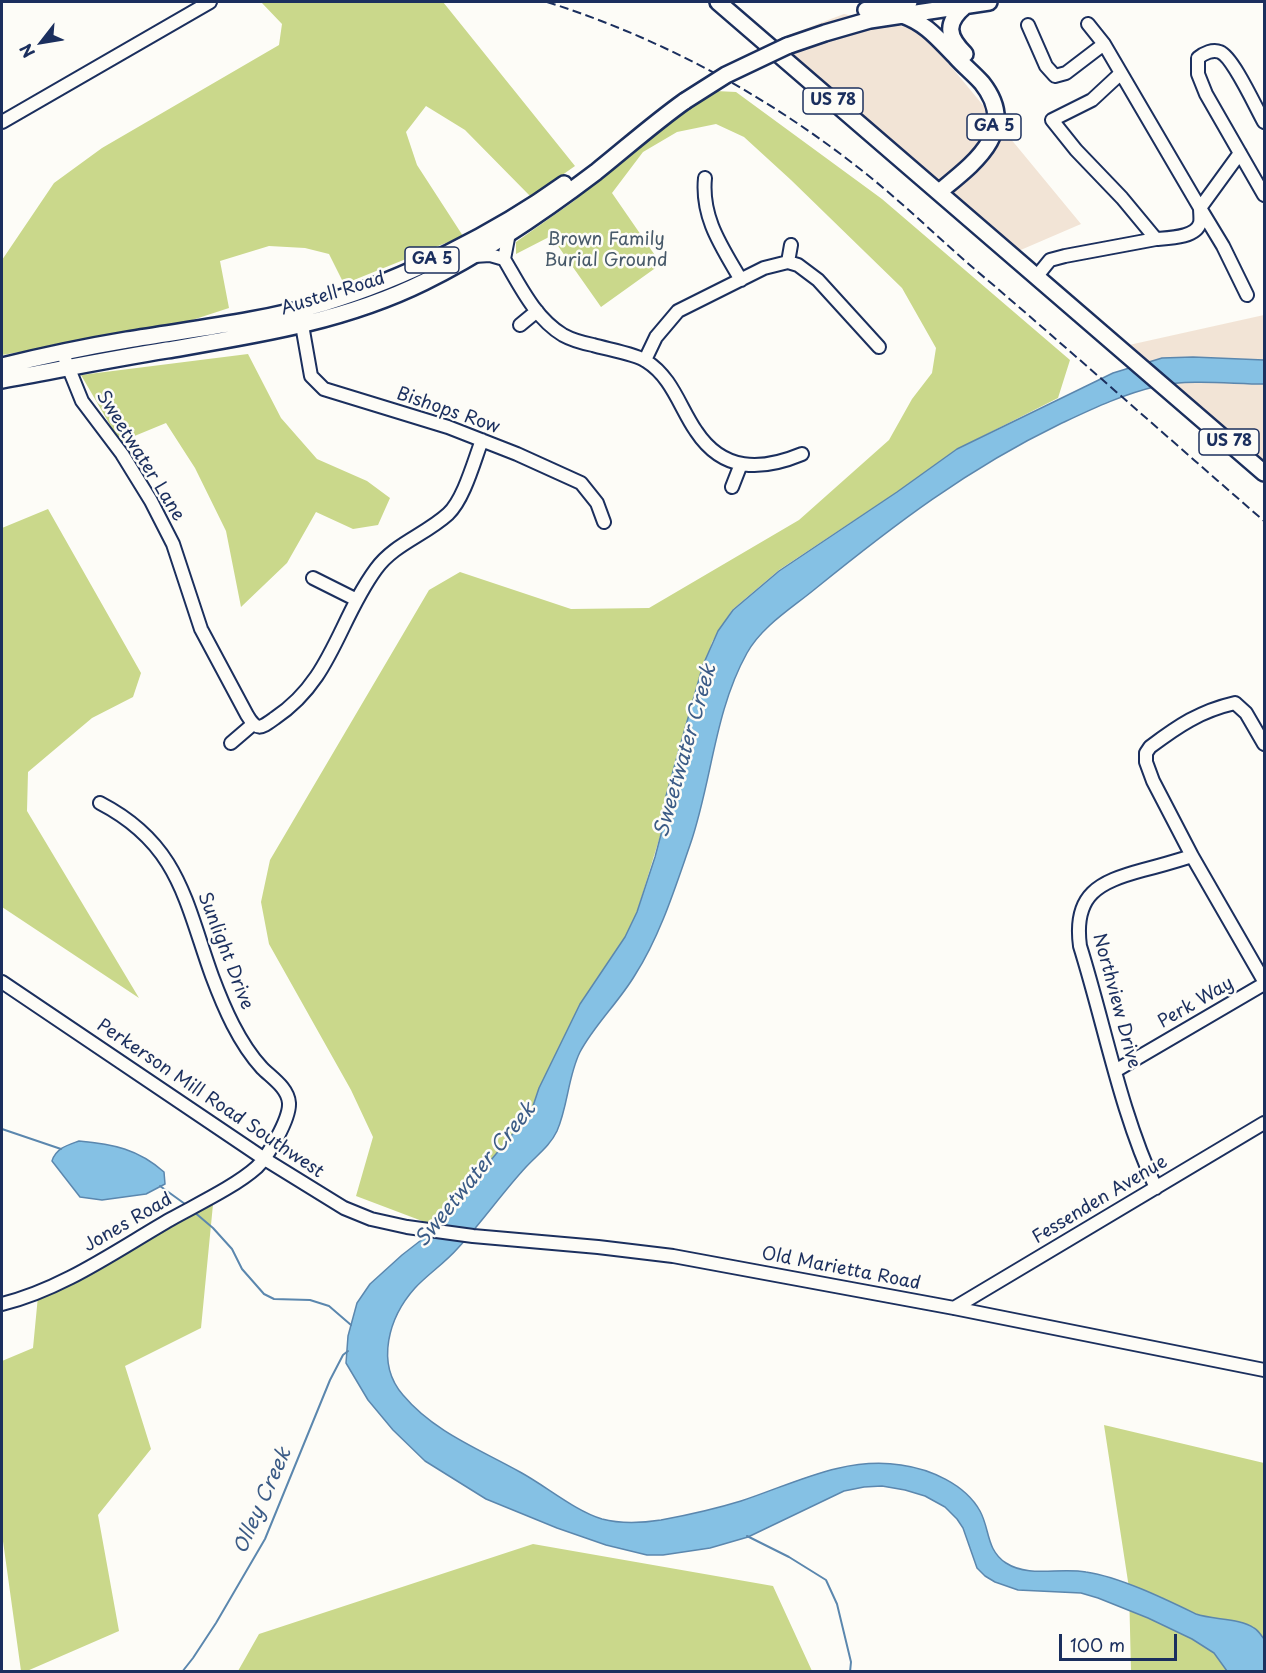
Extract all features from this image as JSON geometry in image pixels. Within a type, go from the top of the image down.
[{"type":"main road","name":"US 78","points":[[718,2],[1264,474]]},
{"type":"main road","points":[[871,6],[906,8],[965,6],[989,2]]},
{"type":"main road","name":"GA 5","points":[[809,33],[871,6]]},
{"type":"main road","points":[[944,196],[990,159],[1001,136],[1004,121],[1002,106],[994,85],[956,45],[951,35],[952,21],[965,6]]},
{"type":"main road","name":"GA 5","points":[[809,33],[862,22],[906,8],[976,77],[987,91],[994,109],[995,124],[986,149],[944,196]]},
{"type":"main road","name":"Austell Road","points":[[2,366],[62,352],[245,322],[322,303],[393,278],[468,242],[560,187],[721,69],[809,33]]},
{"type":"main road","name":"Austell Road","points":[[2,380],[302,326],[393,296],[471,256],[509,233],[597,171],[681,98]]},
{"type":"street","points":[[3,116],[210,2]]},
{"type":"street","points":[[1088,24],[1104,44],[1223,246],[1247,295]]},
{"type":"street","points":[[1028,25],[1046,66],[1055,76],[1066,73],[1104,44]]},
{"type":"street","points":[[1264,122],[1235,69],[1224,54],[1214,51],[1198,58],[1198,74],[1206,94],[1264,195]]},
{"type":"street","points":[[1120,74],[1092,100],[1052,120],[1076,150],[1146,224],[1156,239]]},
{"type":"street","points":[[1037,276],[1050,260],[1191,233],[1200,222],[1200,208],[1240,153]]},
{"type":"street","points":[[705,178],[705,206],[710,225],[741,280]]},
{"type":"street","points":[[504,259],[509,233]]},
{"type":"street","points":[[788,262],[790,245]]},
{"type":"street","points":[[471,256],[490,255],[504,259],[537,311],[564,336],[645,360],[662,375],[678,396],[696,431],[708,446],[725,458],[759,467],[802,454]]},
{"type":"street","points":[[645,360],[656,337],[678,311],[764,268],[788,262],[798,265],[818,280],[879,347]]},
{"type":"street","points":[[520,325],[537,311]]},
{"type":"street","name":"Bishops Row","points":[[302,326],[310,376],[324,389],[448,427],[580,483],[597,503],[604,522]]},
{"type":"street","name":"Sweetwater Lane","points":[[62,352],[82,401],[122,454],[151,501],[173,544],[201,629],[252,725]]},
{"type":"street","points":[[231,743],[252,725],[264,726],[306,691],[322,670],[357,600],[376,569],[390,553],[448,513],[460,495],[482,440]]},
{"type":"street","points":[[732,487],[741,464]]},
{"type":"street","points":[[313,578],[357,600]]},
{"type":"street","points":[[1264,744],[1245,713],[1234,703],[1191,718],[1150,747],[1146,753],[1146,762],[1153,781],[1192,856],[1264,983]]},
{"type":"street","name":"Sunlight Drive","points":[[100,803],[132,823],[167,861],[185,895],[212,976],[228,1015],[253,1056],[279,1084],[289,1100],[289,1110],[282,1129],[263,1158]]},
{"type":"street","name":"Northview Drive","points":[[1156,1188],[1139,1152],[1115,1071],[1080,946],[1078,921],[1082,909],[1100,885],[1107,881],[1192,856]]},
{"type":"street","name":"Perkerson Mill Road Southwest","points":[[2,982],[263,1158],[344,1208],[371,1219],[407,1227]]},
{"type":"street","name":"Perk Way","points":[[1115,1071],[1264,983]]},
{"type":"street","name":"Fessenden Avenue","points":[[954,1308],[1264,1123]]},
{"type":"street","name":"Jones Road","points":[[2,1304],[26,1298],[123,1248],[224,1189],[257,1167],[263,1158]]},
{"type":"street","name":"Old Marietta Road","points":[[407,1227],[673,1256],[954,1308],[1264,1370]]},
{"type":"shaded area","points":[[844,14],[929,32],[944,58],[1081,224],[1009,255],[760,46]]},
{"type":"shaded area","points":[[1264,315],[1264,473],[1120,347]]},
{"type":"green space","points":[[261,2],[443,2],[575,166],[531,197],[465,130],[426,106],[406,132],[417,165],[463,236],[344,284],[329,254],[305,248],[269,246],[220,261],[229,308],[180,324],[2,355],[2,260],[54,183],[102,148],[279,45],[282,24]]},
{"type":"green space","name":"Brown Family Burial Ground","points":[[716,91],[736,92],[882,199],[1070,360],[1058,398],[957,449],[897,492],[779,570],[732,610],[712,642],[666,796],[664,823],[637,912],[625,937],[580,1004],[539,1088],[531,1112],[438,1227],[356,1196],[373,1137],[351,1090],[269,944],[261,902],[270,860],[429,590],[460,572],[571,609],[649,608],[799,520],[889,440],[912,399],[932,373],[936,348],[902,288],[744,137],[716,124],[677,132],[643,152],[612,193],[661,264],[601,307],[551,236],[516,254],[516,242],[574,201],[648,136]]},
{"type":"green space","points":[[248,354],[281,418],[317,459],[367,481],[390,498],[378,525],[353,529],[316,512],[287,563],[241,607],[226,531],[195,468],[166,423],[120,442],[81,375]]},
{"type":"green space","points":[[48,509],[141,673],[133,697],[92,718],[28,772],[27,811],[139,998],[2,907],[2,528]]},
{"type":"green space","points":[[214,1194],[201,1328],[125,1366],[151,1449],[98,1515],[119,1631],[27,1671],[21,1671],[2,1534],[2,1361],[33,1348],[38,1296]]},
{"type":"green space","points":[[1104,1425],[1264,1463],[1264,1671],[1131,1671],[1129,1588]]},
{"type":"green space","points":[[533,1544],[773,1586],[812,1671],[238,1671],[259,1634]]},
{"type":"water","name":"Sweetwater Creek","points":[[1162,358],[1264,360],[1264,384],[1197,382],[1145,389],[1096,407],[1026,441],[932,499],[787,610],[753,643],[727,699],[697,821],[666,912],[635,975],[580,1052],[557,1131],[547,1146],[517,1177],[458,1248],[415,1288],[398,1312],[392,1326],[388,1355],[389,1369],[403,1395],[415,1408],[443,1430],[530,1478],[571,1504],[602,1519],[639,1522],[681,1516],[741,1501],[819,1473],[859,1464],[880,1463],[912,1467],[946,1479],[973,1501],[980,1511],[995,1552],[1006,1563],[1025,1570],[1076,1571],[1099,1575],[1142,1589],[1196,1614],[1248,1625],[1257,1630],[1264,1639],[1264,1671],[1227,1671],[1214,1653],[1192,1639],[1098,1598],[1081,1593],[1018,1590],[995,1582],[977,1568],[963,1528],[957,1519],[945,1507],[925,1496],[905,1490],[882,1486],[844,1491],[748,1537],[710,1548],[647,1555],[606,1545],[557,1528],[486,1499],[425,1461],[393,1430],[368,1400],[346,1363],[348,1336],[357,1303],[370,1284],[438,1227],[531,1112],[539,1088],[580,1004],[625,937],[637,912],[655,857],[664,823],[666,796],[703,665],[718,631],[733,610],[779,571],[957,449],[1113,373]]},
{"type":"water","points":[[79,1141],[114,1146],[145,1158],[164,1172],[165,1184],[146,1194],[102,1200],[80,1197],[52,1161],[59,1150]]},
{"type":"waterway","points":[[2,1129],[61,1149]]},
{"type":"waterway","points":[[160,1186],[185,1204]]},
{"type":"waterway","points":[[193,1211],[232,1249],[242,1269],[264,1294],[274,1299],[310,1300],[329,1306],[351,1325]]},
{"type":"waterway","name":"Olley Creek","points":[[182,1672],[216,1623],[265,1539],[330,1380],[343,1355],[348,1351]]},
{"type":"waterway","points":[[747,1536],[789,1557],[826,1580],[837,1604],[851,1662],[850,1672]]},
{"type":"railway","points":[[547,2],[592,17],[678,54],[760,99],[838,152],[875,181],[1264,521]]}]
